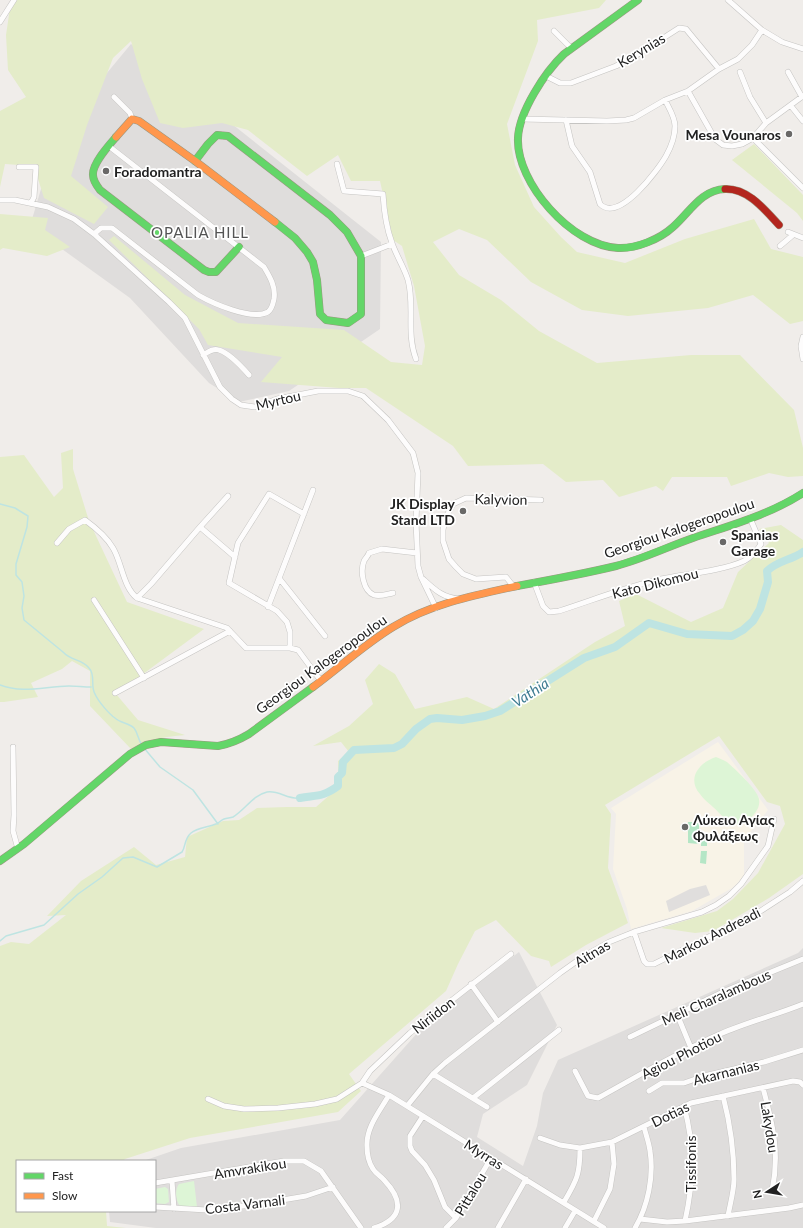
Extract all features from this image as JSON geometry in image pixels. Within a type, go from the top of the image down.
[{"type":"street","points":[[0,22],[14,0]]},
{"type":"street","points":[[638,0],[571,48],[553,65],[527,107],[522,119],[518,137],[520,156],[533,187],[573,232],[592,242],[608,247],[622,248],[658,237],[672,228],[700,197],[720,189],[736,190],[757,203],[779,225]]},
{"type":"street","points":[[728,0],[762,30],[782,42],[803,49]]},
{"type":"street","name":"Kerynias","points":[[546,76],[560,83],[571,83],[616,66],[682,27],[686,29],[719,69]]},
{"type":"street","points":[[522,119],[566,120],[634,118],[665,100],[688,91],[719,69],[738,59],[752,45],[762,30]]},
{"type":"street","points":[[554,31],[571,48]]},
{"type":"street","points":[[740,72],[750,97],[766,123]]},
{"type":"street","points":[[688,91],[715,138],[723,145],[732,146],[742,144],[753,138],[766,123],[802,97],[788,72]]},
{"type":"street","points":[[114,97],[130,113],[132,119]]},
{"type":"street","points":[[566,120],[572,146],[590,172],[600,204],[603,208],[614,208],[631,199],[642,188],[667,155],[673,138],[675,126],[672,114],[665,100]]},
{"type":"street","points":[[790,106],[803,121]]},
{"type":"street","points":[[132,119],[96,163],[93,172],[95,182],[100,190],[204,270],[216,272],[239,247]]},
{"type":"street","points":[[132,119],[139,121],[195,161],[295,238],[313,262],[317,280],[320,314],[326,320],[348,322],[361,314],[361,256],[347,232],[330,215],[228,136],[217,135],[195,161]]},
{"type":"street","points":[[753,138],[803,188]]},
{"type":"street","points":[[94,234],[101,228],[112,228],[127,238],[141,252],[198,295],[212,302],[241,312],[258,315],[268,311],[273,306],[275,293],[271,278],[264,267],[110,147]]},
{"type":"street","points":[[337,164],[344,191],[383,194],[387,226],[392,244],[408,280],[411,299],[410,334],[412,349],[416,359]]},
{"type":"street","points":[[19,167],[36,167],[34,197],[31,203]]},
{"type":"street","name":"Myrtou","points":[[0,200],[15,200],[48,207],[74,219],[94,234],[185,318],[220,387],[232,399],[241,405],[254,407],[277,399],[318,391],[348,391],[363,396],[388,420],[413,453],[418,473],[416,503],[417,553],[421,577],[436,608]]},
{"type":"street","points":[[780,246],[790,233],[803,238]]},
{"type":"street","points":[[361,256],[392,244]]},
{"type":"street","points":[[803,337],[801,346],[803,359]]},
{"type":"street","points":[[204,355],[210,350],[218,350],[229,356],[249,375]]},
{"type":"street","points":[[268,607],[313,490]]},
{"type":"street","name":"Georgiou Kalogeropoulou","points":[[0,861],[18,849],[130,754],[142,748],[161,742],[218,746],[232,743],[246,736],[321,681],[368,644],[406,620],[464,599],[514,586],[600,570],[628,562],[776,508],[803,493]]},
{"type":"street","points":[[290,648],[290,632],[287,622],[277,611],[230,583],[238,543],[268,494],[304,514]]},
{"type":"street","points":[[137,598],[228,496]]},
{"type":"street","name":"Kalyvion","points":[[514,586],[506,578],[476,579],[463,574],[449,560],[444,541],[443,530],[445,519],[453,504],[466,498],[541,500]]},
{"type":"street","name":"Kato Dikomou","points":[[534,582],[543,606],[549,612],[559,611],[621,590],[661,579],[734,564],[750,557],[756,552],[761,544],[750,518]]},
{"type":"street","points":[[57,543],[69,529],[84,520],[99,531],[113,548],[130,590],[137,598],[226,628],[244,647],[249,649],[290,648],[301,652],[321,681]]},
{"type":"street","points":[[200,528],[235,557]]},
{"type":"street","points":[[393,593],[379,596],[373,595],[367,590],[363,578],[364,562],[369,553],[382,549],[417,553]]},
{"type":"street","points":[[421,577],[443,595],[452,598],[464,599]]},
{"type":"street","points":[[279,578],[325,636]]},
{"type":"street","points":[[94,600],[144,678]]},
{"type":"street","points":[[115,693],[230,631]]},
{"type":"street","points":[[13,747],[13,831],[18,849]]},
{"type":"street","name":"Aitnas","points":[[407,1106],[433,1074],[445,1063],[584,956],[609,942],[634,932],[702,912],[729,896],[741,884],[768,846],[774,819]]},
{"type":"street","name":"Markou Andreadi","points":[[634,932],[644,961],[647,964],[654,964],[759,912],[790,892],[803,881]]},
{"type":"street","name":"Niriidon","points":[[362,1083],[370,1071],[410,1032],[511,954]]},
{"type":"street","name":"Meli Charalambous","points":[[630,1037],[725,991],[803,959]]},
{"type":"street","points":[[472,984],[498,1022]]},
{"type":"street","name":"Agiou Photiou","points":[[575,1071],[588,1096],[598,1098],[721,1033],[784,1012],[803,1004]]},
{"type":"street","points":[[677,1014],[692,1048]]},
{"type":"street","points":[[473,1098],[559,1030]]},
{"type":"street","name":"Akarnanias","points":[[649,1091],[662,1083],[684,1083],[710,1074],[764,1062],[803,1050]]},
{"type":"street","points":[[433,1074],[487,1107]]},
{"type":"street","name":"Dotias","points":[[540,1138],[560,1145],[580,1148],[612,1142],[692,1103],[793,1081],[800,1082],[803,1085]]},
{"type":"street","points":[[208,1099],[224,1106],[244,1109],[278,1108],[315,1104],[337,1099],[362,1083]]},
{"type":"street","name":"Myrras","points":[[362,1083],[389,1095],[604,1228]]},
{"type":"street","name":"Lakydou","points":[[763,1088],[773,1123],[776,1150],[772,1191]]},
{"type":"street","points":[[374,1228],[390,1221],[397,1213],[398,1202],[394,1191],[374,1170],[368,1158],[367,1146],[368,1134],[373,1122],[389,1095]]},
{"type":"street","points":[[722,1096],[728,1117],[734,1180],[728,1216]]},
{"type":"street","name":"Tissifonis","points":[[684,1106],[690,1129],[693,1157],[691,1194],[685,1221]]},
{"type":"street","points":[[424,1116],[410,1136],[410,1146],[412,1151],[425,1165],[434,1180],[445,1207],[456,1218]]},
{"type":"street","points":[[635,1228],[640,1220],[647,1198],[651,1177],[650,1152],[644,1127]]},
{"type":"street","points":[[594,1221],[610,1189],[614,1164],[612,1142]]},
{"type":"street","points":[[564,1202],[575,1184],[580,1167],[580,1148]]},
{"type":"street","name":"Pittalou","points":[[446,1228],[456,1218],[491,1158]]},
{"type":"street","name":"Amvrakikou","points":[[156,1183],[284,1161],[304,1161],[321,1171],[361,1228]]},
{"type":"street","points":[[498,1228],[526,1179]]},
{"type":"street","points":[[172,1181],[174,1209]]},
{"type":"street","name":"Costa Varnali","points":[[156,1207],[207,1210],[252,1205],[306,1196],[333,1187]]},
{"type":"street","points":[[640,1220],[667,1222],[685,1221],[803,1205]]},
{"type":"street","points":[[565,1228],[575,1211]]},
{"type":"shaded area","points":[[131,44],[381,242],[380,329],[289,391],[239,402],[209,383],[130,298],[30,226],[58,132]]},
{"type":"shaded area","name":"Λύκειο Αγίας Φυλάξεως","points":[[718,742],[768,810],[744,840],[744,877],[732,888],[692,911],[631,929],[627,909],[613,869],[616,814],[611,808]]},
{"type":"shaded area","points":[[706,885],[710,895],[669,912],[666,901],[690,889]]},
{"type":"shaded area","points":[[803,948],[803,1228],[156,1228],[110,1222],[109,1212],[156,1212],[156,1160],[146,1160],[181,1148],[340,1120],[427,1022],[519,952],[557,1025],[527,1085],[483,1114],[477,1137],[523,1166],[537,1126],[543,1093],[558,1060],[798,953]]},
{"type":"green space","points":[[17,0],[606,0],[599,8],[537,20],[538,41],[507,124],[515,165],[534,207],[561,237],[577,252],[625,263],[685,239],[754,219],[771,249],[803,257],[803,321],[790,324],[753,295],[708,308],[628,316],[582,310],[531,282],[487,240],[459,229],[433,242],[459,275],[501,300],[539,331],[597,363],[691,355],[740,355],[794,410],[803,448],[803,476],[788,477],[769,473],[731,486],[727,477],[672,477],[663,491],[656,486],[619,497],[603,480],[566,482],[543,464],[468,466],[453,446],[366,388],[339,388],[261,382],[282,357],[208,345],[199,329],[109,240],[114,236],[185,295],[238,323],[344,330],[391,362],[422,365],[425,346],[414,286],[402,246],[393,240],[380,181],[351,181],[338,155],[307,176],[248,130],[222,123],[183,128],[160,123],[142,79],[131,41],[113,58],[87,125],[71,176],[108,207],[94,224],[44,198],[34,166],[5,164],[0,187],[0,111],[26,97],[8,70],[6,35],[10,8]]},
{"type":"green space","points":[[754,144],[803,195],[803,221],[797,213],[732,160]]},
{"type":"green space","points":[[0,214],[48,218],[45,230],[70,247],[47,256],[3,248],[0,250]]},
{"type":"green space","points":[[73,449],[73,469],[89,521],[127,602],[204,629],[116,694],[138,720],[185,735],[157,739],[131,749],[90,706],[90,671],[72,661],[62,669],[31,683],[38,697],[0,702],[0,457],[24,455],[54,497],[63,488],[61,453]]},
{"type":"green space","points":[[781,525],[803,540],[803,874],[769,898],[713,931],[695,933],[661,928],[717,911],[733,899],[758,873],[785,824],[780,806],[767,802],[719,736],[605,805],[611,814],[608,868],[628,923],[586,945],[551,967],[549,961],[531,956],[496,920],[475,931],[446,991],[349,1074],[361,1091],[338,1112],[190,1138],[124,1160],[16,1160],[16,1212],[106,1212],[107,1226],[126,1228],[0,1228],[0,946],[11,942],[29,944],[66,915],[47,916],[81,881],[134,847],[156,865],[185,857],[187,837],[223,821],[239,820],[257,808],[316,807],[339,787],[338,761],[349,752],[341,742],[313,746],[349,726],[373,704],[365,680],[379,664],[395,674],[415,709],[467,697],[494,709],[595,642],[625,626],[619,601],[636,594],[691,622],[723,608],[738,572],[769,543],[759,529]]},
{"type":"green space","points":[[716,757],[731,765],[750,785],[759,799],[758,808],[752,817],[745,823],[732,823],[722,816],[701,796],[696,788],[694,782],[697,771],[710,759]]},
{"type":"green space","points":[[688,822],[699,822],[699,844],[688,843]]},
{"type":"green space","points":[[701,834],[707,834],[707,846],[701,846]]},
{"type":"green space","points":[[701,851],[707,851],[706,864],[700,863]]},
{"type":"green space","points":[[194,1181],[197,1207],[180,1206],[176,1198],[176,1192],[179,1184]]},
{"type":"green space","points":[[165,1187],[168,1189],[169,1202],[165,1204],[156,1203],[156,1189]]},
{"type":"waterway","points":[[0,504],[15,508],[28,516],[27,527],[16,564],[16,575],[22,582],[24,596],[22,608],[24,620],[66,655],[83,663],[89,668],[92,674],[93,688],[99,700],[117,720],[134,728],[142,745]]},
{"type":"waterway","name":"Vathia","points":[[300,798],[324,794],[338,786],[338,777],[342,773],[343,762],[354,750],[394,748],[402,744],[416,729],[430,719],[437,718],[462,720],[485,716],[500,711],[584,658],[615,647],[649,623],[687,634],[732,636],[743,630],[753,621],[760,609],[768,582],[767,571],[775,565],[803,552]]},
{"type":"waterway","points":[[0,685],[17,689],[60,686],[91,687]]},
{"type":"waterway","points":[[144,748],[160,767],[193,790],[218,824]]},
{"type":"waterway","points":[[0,941],[6,936],[44,925],[78,894],[102,877],[123,858],[133,857],[157,867],[182,852],[187,838],[191,833],[216,824],[224,819],[233,817],[257,796],[267,792],[276,792],[291,798],[300,798]]},
{"type":"traffic: fast","points":[[638,0],[564,54],[541,82],[528,105],[519,128],[518,138],[520,156],[526,174],[550,209],[566,224],[583,236],[600,245],[618,248],[632,247],[655,239],[673,227],[702,198],[709,193],[725,189]]},
{"type":"traffic: fast","points":[[195,161],[217,135],[228,136],[330,215],[347,232],[361,256],[361,314],[348,323],[326,320],[320,314],[317,280],[313,262],[295,238],[275,222]]},
{"type":"traffic: fast","points":[[116,137],[102,155],[93,171],[95,183],[100,190],[204,270],[216,272],[239,247]]},
{"type":"traffic: fast","points":[[517,586],[626,563],[736,524],[790,501],[803,493]]},
{"type":"traffic: fast","points":[[0,861],[24,844],[130,754],[146,745],[161,742],[218,746],[230,743],[249,734],[313,687]]},
{"type":"traffic: slow","points":[[116,137],[132,119],[139,121],[195,161],[275,222]]},
{"type":"traffic: slow","points":[[313,687],[372,641],[407,619],[453,601],[517,586]]},
{"type":"traffic: jam","points":[[725,189],[741,192],[749,196],[779,225]]},
{"type":"place","name":"Mesa Vounaros","points":[[789,134]]},
{"type":"place","name":"Foradomantra","points":[[106,171]]},
{"type":"place","name":"JK Display Stand LTD","points":[[463,511]]},
{"type":"place","name":"Spanias Garage","points":[[723,542]]},
{"type":"place","name":"Λύκειο Αγίας Φυλάξεως","points":[[685,827]]},
{"type":"district","name":"OPALIA HILL","points":[[200,232]]}]
